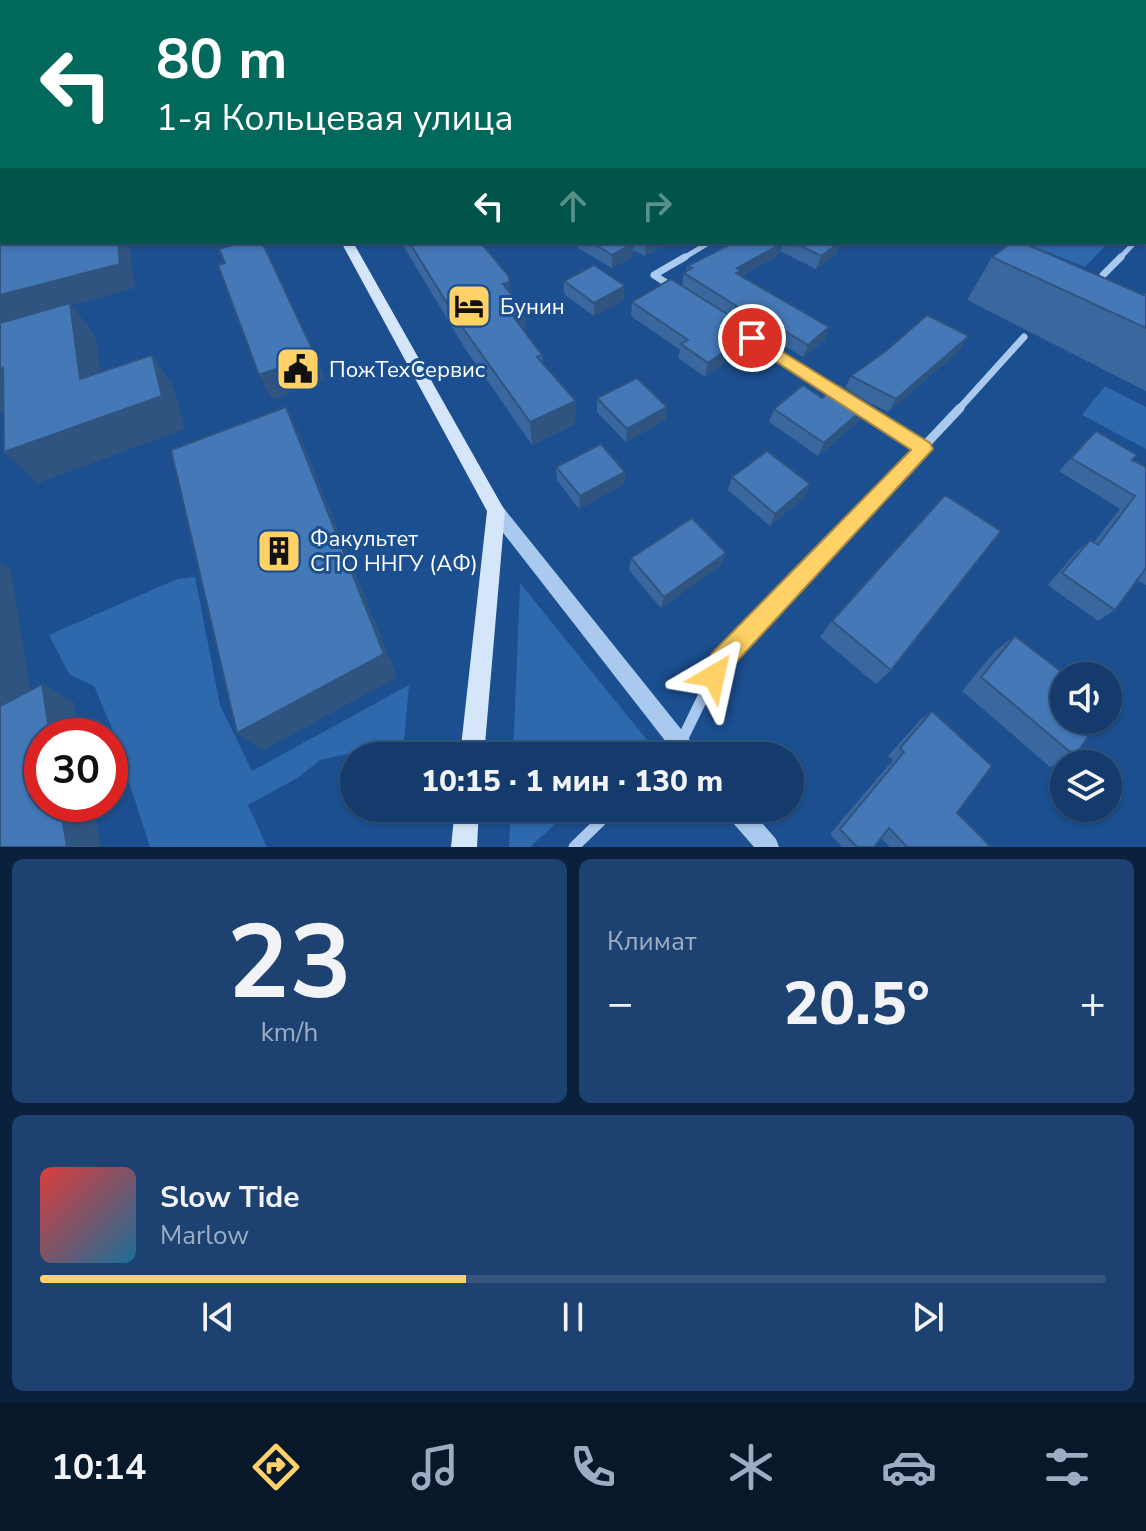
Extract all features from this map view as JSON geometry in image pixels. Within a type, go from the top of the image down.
[{"type":"main road","points":[[348,244],[496,511],[473,742]]},
{"type":"main road","points":[[464,847],[466,822]]},
{"type":"street","points":[[679,291],[654,275],[707,244]]},
{"type":"street","points":[[1103,275],[1133,244]]},
{"type":"street","points":[[731,324],[924,449]]},
{"type":"street","points":[[684,742],[720,662],[924,449],[1024,337]]},
{"type":"street","points":[[496,511],[671,742]]},
{"type":"street","points":[[574,847],[600,822]]},
{"type":"street","points":[[747,822],[768,847]]},
{"type":"shaded area","points":[[1028,244],[1107,244],[1085,267]]},
{"type":"shaded area","points":[[1105,386],[1146,407],[1146,449],[1082,415]]},
{"type":"shaded area","points":[[195,577],[220,705],[252,771],[409,685],[404,742],[340,742],[340,756],[320,760],[299,777],[248,805],[267,847],[150,847],[128,779],[128,718],[108,718],[94,686],[69,674],[49,635],[177,579]]},
{"type":"shaded area","points":[[520,583],[647,740],[514,742]]},
{"type":"shaded area","points":[[510,822],[558,822],[530,847],[509,847]]},
{"type":"building","points":[[0,244],[118,244],[120,264],[0,295]]},
{"type":"building","points":[[237,244],[263,244],[315,355],[259,375],[218,265],[225,263],[219,249]]},
{"type":"building","points":[[410,244],[482,244],[508,275],[510,282],[503,284],[525,311],[513,316],[542,355],[537,357],[576,401],[530,422],[460,324]]},
{"type":"building","points":[[594,244],[632,244],[612,255]]},
{"type":"building","points":[[731,244],[781,244],[737,268],[742,270],[736,273],[829,327],[808,345],[768,321],[765,324],[684,273],[692,268],[687,266]]},
{"type":"building","points":[[797,244],[837,244],[821,256]]},
{"type":"building","points":[[1009,244],[1026,244],[1146,296],[1146,328],[992,257]]},
{"type":"building","points":[[594,265],[625,286],[594,303],[564,281]]},
{"type":"building","points":[[671,279],[754,331],[708,363],[681,344],[688,340],[632,302]]},
{"type":"building","points":[[70,303],[80,379],[152,355],[162,396],[4,452],[0,323]]},
{"type":"building","points":[[927,315],[969,336],[896,399],[851,376],[887,350]]},
{"type":"building","points":[[637,378],[667,407],[627,429],[597,398]]},
{"type":"building","points":[[803,385],[822,398],[840,385],[869,404],[824,443],[774,409]]},
{"type":"building","name":"Факультет СПО ННГУ (АФ)","points":[[286,407],[384,654],[237,733],[171,450]]},
{"type":"building","points":[[1096,431],[1137,455],[1132,460],[1146,467],[1146,568],[1115,610],[1062,573],[1090,540],[1098,545],[1135,496],[1071,458]]},
{"type":"building","points":[[601,444],[625,472],[580,496],[556,467]]},
{"type":"building","points":[[767,451],[810,484],[775,514],[732,477]]},
{"type":"building","points":[[945,495],[1001,531],[891,670],[832,621]]},
{"type":"building","points":[[692,518],[726,553],[664,597],[631,558]]},
{"type":"building","points":[[1015,636],[1050,663],[1050,734],[1090,734],[1079,750],[1068,750],[981,677]]},
{"type":"building","points":[[42,684],[47,718],[24,718],[24,822],[63,822],[67,847],[0,847],[0,706]]},
{"type":"building","points":[[932,711],[992,766],[957,813],[991,847],[907,847],[889,828],[874,847],[857,847],[840,829],[904,752],[900,748]]},
{"type":"place","name":"Бунин","points":[[469,306]]},
{"type":"place","name":"ПожТехСервис","points":[[298,369]]},
{"type":"place","name":"Факультет СПО ННГУ (АФ)","points":[[279,551]]},
{"type":"route","points":[[714,676],[720,662],[924,449],[752,338]]}]
